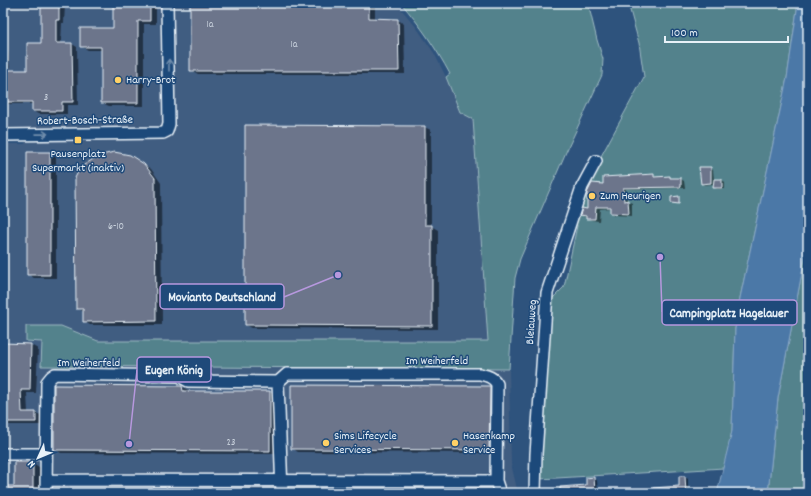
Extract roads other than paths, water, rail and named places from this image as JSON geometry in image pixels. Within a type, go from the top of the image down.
[{"type":"street","name":"Robert-Bosch-Straße","points":[[3,135],[167,132],[169,124],[168,3]]},
{"type":"street","name":"Bleiauweg","points":[[535,493],[536,454],[547,293],[582,187],[596,161]]},
{"type":"street","name":"Im Weiherfeld","points":[[46,493],[46,382],[55,374],[179,376],[188,381],[278,382],[286,374],[480,374],[490,376],[497,384],[496,481],[500,493]]},
{"type":"street","points":[[278,382],[282,493]]},
{"type":"street","points":[[3,454],[46,454]]},
{"type":"street","points":[[46,480],[496,481]]},
{"type":"place","name":"Harry-Brot","points":[[118,80]]},
{"type":"place","name":"Pausenplatz Supermarkt (inaktiv)","points":[[78,140]]},
{"type":"place","name":"Zum Heurigen","points":[[592,196]]},
{"type":"place","name":"Campingplatz Hagelauer","points":[[660,257]]},
{"type":"place","name":"Movianto Deutschland","points":[[338,275]]},
{"type":"place","name":"Sims Lifecycle Services","points":[[326,443]]},
{"type":"place","name":"Hasenkamp Service","points":[[455,443]]},
{"type":"place","name":"Eugen König","points":[[129,444]]}]
